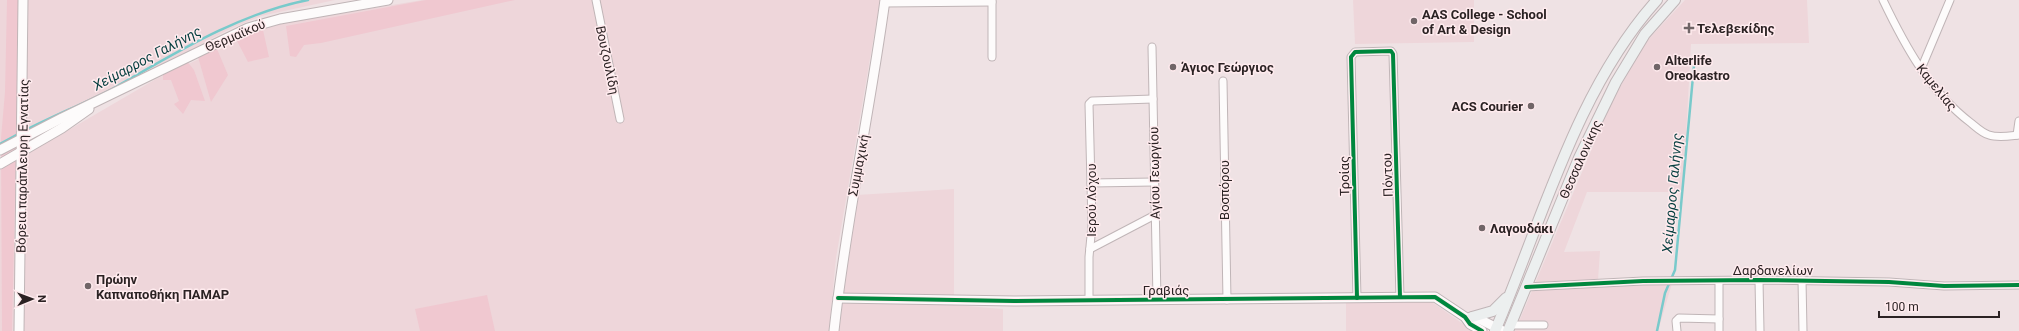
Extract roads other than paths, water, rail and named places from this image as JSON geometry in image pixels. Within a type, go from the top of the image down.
[{"type":"main road","name":"Θεσσαλονίκης","points":[[1502,329],[1511,292],[1557,175],[1599,82],[1630,34],[1657,0]]},
{"type":"main road","name":"Θεσσαλονίκης","points":[[1502,329],[1526,288],[1578,158],[1616,82],[1645,34],[1676,0]]},
{"type":"main road","points":[[1468,317],[1493,311],[1511,292]]},
{"type":"street","name":"Βόρεια παράπλευρη Εγνατίας","points":[[19,331],[23,0]]},
{"type":"street","name":"Θερμαϊκού","points":[[0,150],[211,44],[263,22],[388,0]]},
{"type":"street","name":"Βουζουλίδη","points":[[596,0],[620,119]]},
{"type":"street","name":"Καμελίας","points":[[1883,0],[1898,31],[1921,69],[1941,97],[1957,113],[1988,135],[1996,137],[2018,135]]},
{"type":"street","points":[[1921,69],[1950,0]]},
{"type":"street","points":[[885,2],[992,1],[992,57]]},
{"type":"street","name":"Συμμαχική","points":[[834,331],[850,210],[871,99],[885,2]]},
{"type":"street","name":"Αγίου Γεωργίου","points":[[1152,47],[1157,300]]},
{"type":"street","name":"Πόντου","points":[[1352,54],[1355,52],[1393,52],[1400,297]]},
{"type":"street","name":"Τροίας","points":[[1352,54],[1357,298]]},
{"type":"street","name":"Βοσπόρου","points":[[1223,81],[1227,300]]},
{"type":"street","name":"Ιερού Λόχου","points":[[1089,300],[1091,183],[1089,104],[1092,101],[1153,99]]},
{"type":"street","name":"Θερμαϊκού","points":[[0,164],[22,153],[82,115],[94,104]]},
{"type":"street","points":[[2018,135],[2019,121]]},
{"type":"street","points":[[1091,183],[1154,182]]},
{"type":"street","points":[[1090,249],[1155,214]]},
{"type":"street","name":"Δαρδανελίων","points":[[1526,288],[1643,281],[1759,280],[1889,282],[1944,286],[2019,284]]},
{"type":"street","points":[[1759,280],[1760,331]]},
{"type":"street","points":[[1802,280],[1803,331]]},
{"type":"street","points":[[1719,281],[1719,331]]},
{"type":"street","name":"Γραβιάς","points":[[838,298],[1227,300],[1435,297],[1468,317],[1481,320],[1502,329]]},
{"type":"street","name":"Γραβιάς","points":[[1468,317],[1470,324],[1482,331]]},
{"type":"street","points":[[1677,331],[1677,319],[1719,319]]},
{"type":"street","points":[[1502,329],[1544,325]]},
{"type":"waterway","name":"Χείμαρρος Γαλήνης","points":[[24,131],[112,89],[183,49],[231,25],[282,6],[308,0]]},
{"type":"waterway","name":"Χείμαρρος Γαλήνης","points":[[1657,331],[1665,293],[1675,270],[1695,55]]},
{"type":"waterway","name":"Χείμαρρος Γαλήνης","points":[[0,144],[20,133]]},
{"type":"place","name":"AAS College - School of Art & Design","points":[[1414,21]]},
{"type":"place","name":"Τελεβεκίδης","points":[[1689,28]]},
{"type":"place","name":"Άγιος Γεώργιος","points":[[1173,67]]},
{"type":"place","name":"Alterlife Oreokastro","points":[[1657,67]]},
{"type":"place","name":"ACS Courier","points":[[1531,106]]},
{"type":"place","name":"Λαγουδάκι","points":[[1482,228]]},
{"type":"place","name":"Πρώην Καπναποθήκη ΠΑΜΑΡ","points":[[88,286]]}]
